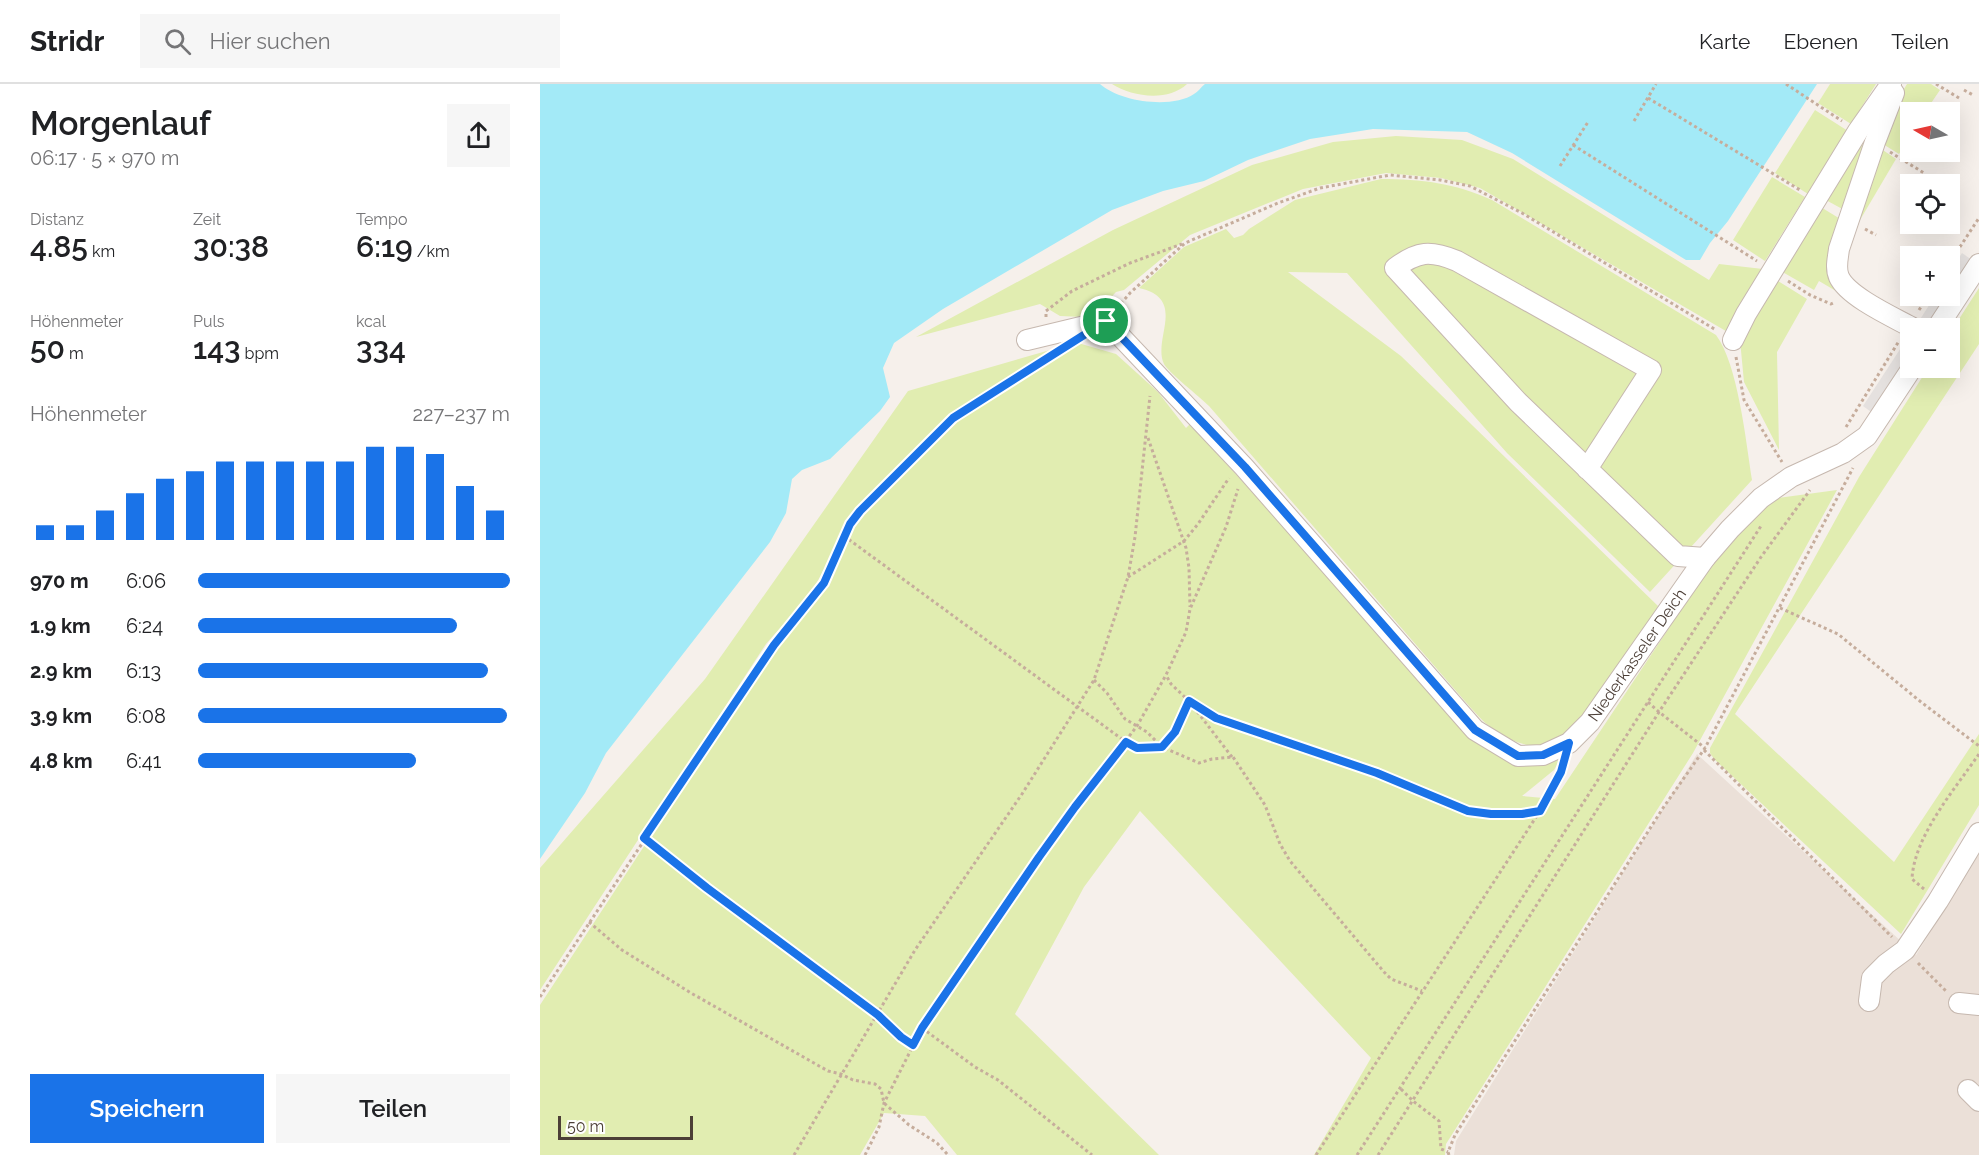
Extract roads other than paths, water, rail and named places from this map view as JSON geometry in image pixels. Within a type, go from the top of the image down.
[{"type":"street","points":[[1733,340],[1746,314],[1858,131],[1891,84]]},
{"type":"street","points":[[1898,84],[1875,142],[1839,249],[1837,265],[1840,278],[1856,295],[1900,321]]},
{"type":"street","points":[[1587,469],[1651,370],[1443,255],[1426,253],[1418,255],[1395,268],[1518,402],[1587,469],[1678,556],[1705,558]]},
{"type":"street","points":[[1944,318],[1979,264]]},
{"type":"street","name":"Niederkasseler Deich","points":[[1032,339],[1106,321],[1245,467],[1475,730],[1518,756],[1543,755],[1569,743],[1590,723],[1705,558],[1730,529],[1761,498],[1791,477],[1825,462],[1867,436],[1905,378]]},
{"type":"street","points":[[1869,1001],[1872,978],[1905,950],[1979,833]]},
{"type":"street","points":[[1959,1003],[1979,1005]]},
{"type":"water","points":[[540,84],[1100,84],[1133,99],[1160,102],[1184,99],[1205,84],[1817,84],[1700,260],[1686,260],[1512,153],[1467,132],[1373,129],[1310,139],[1248,160],[1204,181],[1163,191],[1112,210],[943,309],[894,343],[883,368],[890,397],[880,411],[830,459],[802,470],[792,479],[786,513],[770,542],[606,753],[585,793],[540,859]]}]
